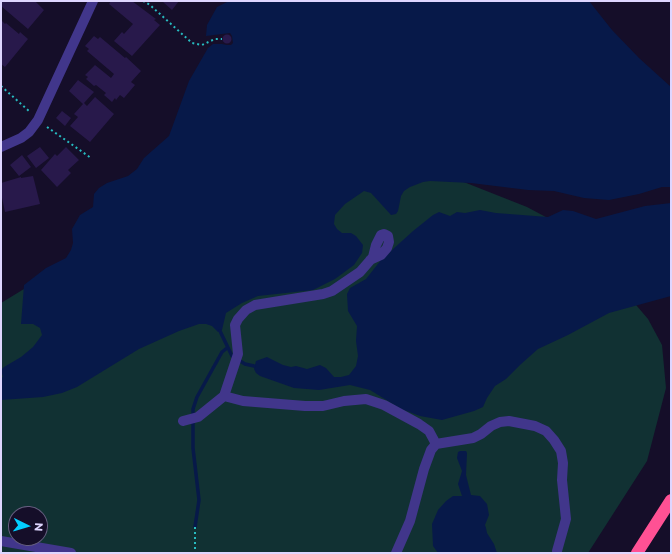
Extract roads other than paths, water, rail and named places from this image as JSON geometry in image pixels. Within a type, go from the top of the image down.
[{"type":"highway","points":[[637,553],[671,500]]},
{"type":"street","points":[[1,147],[21,138],[29,132],[38,120],[93,1]]},
{"type":"street","points":[[190,420],[224,396],[236,358],[235,325],[246,310],[255,305],[323,294],[339,287],[360,272],[370,260]]},
{"type":"street","points":[[224,396],[243,401],[305,406],[323,406],[344,401],[366,400],[384,406],[419,424],[429,431],[436,444]]},
{"type":"street","points":[[396,553],[410,521],[424,469],[431,450],[436,444],[472,438],[491,426],[500,422],[509,421],[535,426],[546,431],[561,451],[566,518],[557,551]]},
{"type":"street","points":[[1,542],[71,553]]},
{"type":"water","points":[[229,1],[589,1],[612,30],[639,58],[671,87],[671,187],[662,187],[639,194],[609,200],[584,198],[554,191],[528,190],[471,183],[430,181],[410,187],[404,191],[401,196],[398,211],[396,214],[391,215],[371,193],[364,191],[345,204],[335,215],[334,224],[337,229],[342,233],[351,233],[356,236],[363,245],[362,253],[354,265],[335,279],[313,290],[258,296],[242,303],[226,313],[222,330],[218,332],[212,326],[206,324],[199,324],[179,331],[139,349],[77,387],[62,393],[43,397],[1,400],[1,378],[3,377],[1,370],[33,347],[42,335],[40,328],[33,324],[21,324],[24,285],[46,268],[66,258],[73,243],[72,229],[80,215],[93,207],[94,194],[99,188],[107,183],[128,176],[137,169],[144,158],[169,136],[189,81],[208,48],[213,44],[231,45],[233,43],[230,33],[206,36],[207,25],[217,7]]},
{"type":"water","points":[[671,203],[671,296],[609,313],[538,349],[506,379],[495,386],[483,407],[474,411],[442,420],[420,416],[401,409],[370,390],[350,385],[319,390],[294,388],[260,376],[254,369],[256,361],[267,357],[283,365],[291,367],[296,366],[307,369],[320,365],[326,368],[334,377],[349,375],[356,366],[358,356],[356,341],[357,326],[348,311],[347,294],[350,288],[366,279],[381,260],[413,231],[439,212],[450,216],[457,212],[465,213],[480,210],[496,213],[548,217],[563,210],[573,211],[596,219],[645,206]]},
{"type":"water","points":[[466,451],[467,453],[466,475],[471,495],[480,496],[487,504],[489,515],[485,525],[487,533],[494,544],[497,553],[438,553],[433,546],[432,524],[438,510],[453,496],[462,496],[458,484],[462,471],[457,458],[458,452]]},
{"type":"waterway","points":[[220,331],[232,356],[245,364],[254,366]]},
{"type":"waterway","points":[[195,527],[199,500],[193,448],[193,409],[197,397],[222,352],[227,348]]}]
